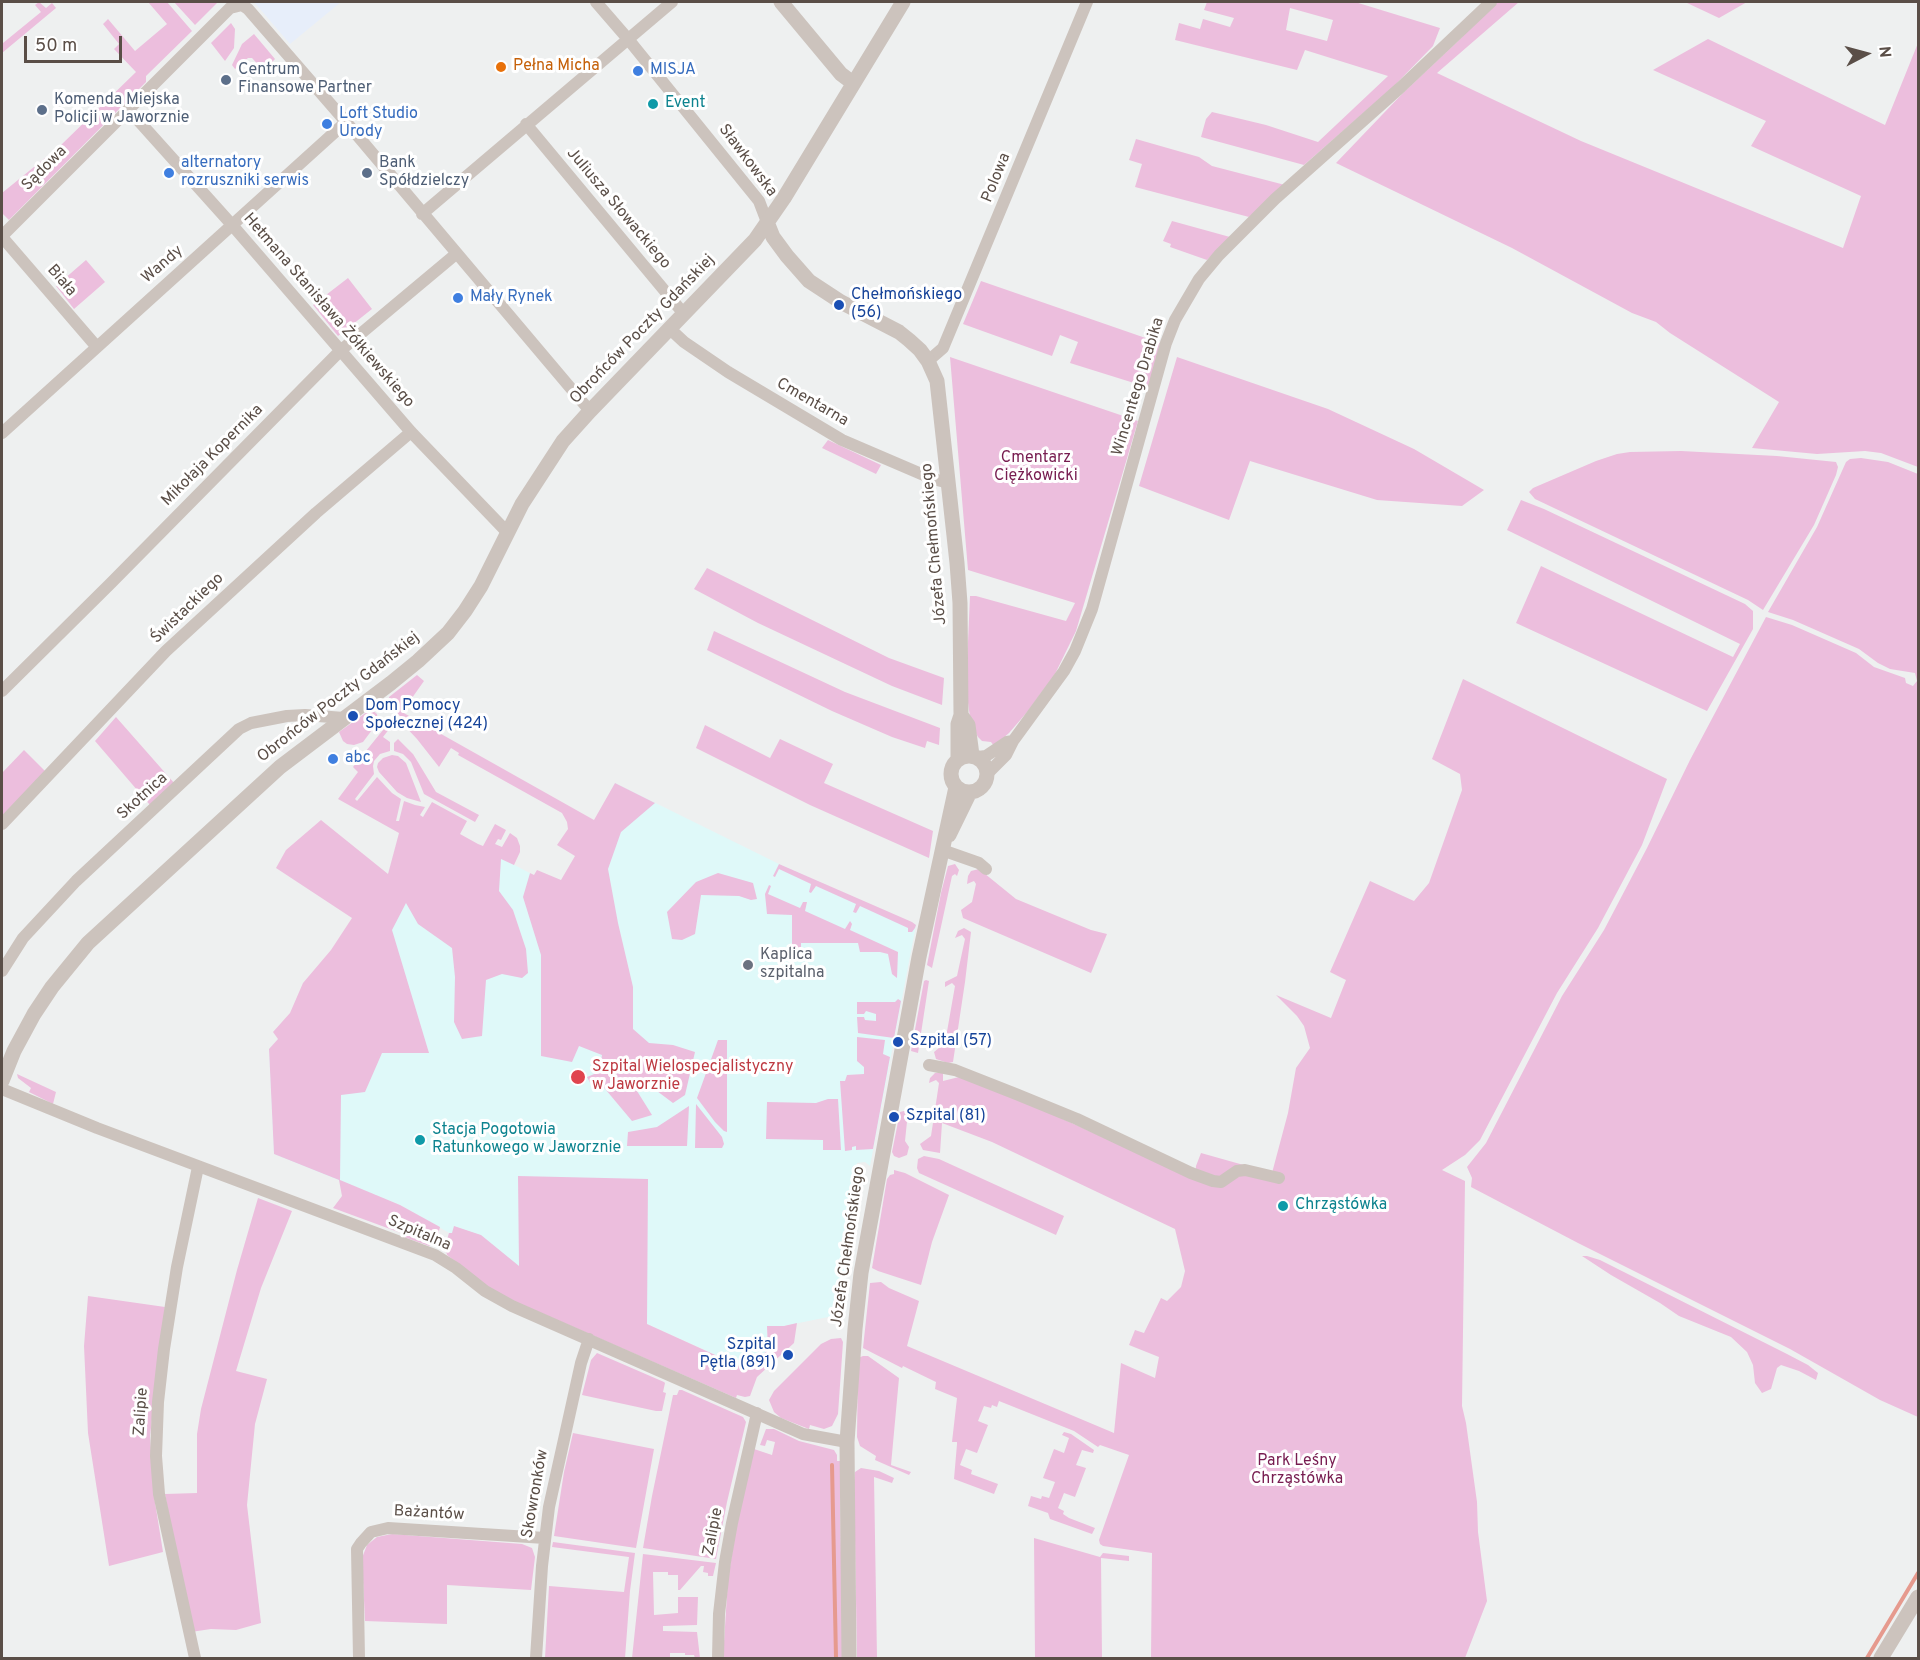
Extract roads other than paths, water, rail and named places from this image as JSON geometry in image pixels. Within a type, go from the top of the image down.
[{"type":"street","name":"Sławkowska","points":[[596,2],[759,201],[773,237],[809,281],[841,302],[899,332],[920,350],[931,365]]},
{"type":"street","points":[[422,214],[672,2]]},
{"type":"street","points":[[781,2],[841,74],[853,83]]},
{"type":"street","name":"Obrońców Poczty Gdańskiej","points":[[2,1081],[14,1051],[34,1014],[52,987],[88,943],[280,767],[418,661],[448,633],[481,586],[507,532],[541,473],[563,441],[754,240],[789,190],[903,2]]},
{"type":"street","name":"Polowa","points":[[931,365],[943,348],[1087,2]]},
{"type":"street","name":"Wincentego Drabika","points":[[987,774],[1006,755],[1013,741],[1064,671],[1092,609],[1166,344],[1175,320],[1199,279],[1219,255],[1275,199],[1401,87],[1491,2]]},
{"type":"street","name":"Sądowa","points":[[2,236],[230,8],[236,5],[242,5],[248,9],[346,122]]},
{"type":"street","name":"Hetmana Stanisława Żółkiewskiego","points":[[128,109],[233,226],[411,432],[507,532]]},
{"type":"street","points":[[346,122],[590,411]]},
{"type":"street","name":"Wandy","points":[[2,433],[346,122]]},
{"type":"street","name":"Juliusza Słowackiego","points":[[526,124],[684,314]]},
{"type":"street","name":"Biała","points":[[2,236],[96,346]]},
{"type":"street","name":"Mikołaja Kopernika","points":[[2,691],[120,575],[340,351],[456,254]]},
{"type":"street","name":"Cmentarna","points":[[670,329],[684,342],[728,372],[842,440],[933,480],[949,483]]},
{"type":"street","name":"Józefa Chełmońskiego","points":[[931,365],[940,395],[949,483],[960,603],[961,715],[968,725],[969,757]]},
{"type":"street","name":"Świstackiego","points":[[2,824],[181,636],[316,513],[411,432]]},
{"type":"street","name":"Skotnica","points":[[2,971],[23,938],[76,880],[239,729],[251,723],[287,716],[344,718]]},
{"type":"street","name":"Wincentego Drabika","points":[[969,757],[986,756],[1007,742],[1013,741]]},
{"type":"street","points":[[969,757],[983,762],[987,774],[982,786],[963,790],[951,780],[950,772],[953,764],[969,757]]},
{"type":"street","name":"Józefa Chełmońskiego","points":[[849,1659],[847,1442],[861,1273],[919,957],[942,849],[959,817],[963,790]]},
{"type":"street","points":[[942,849],[979,863],[986,869]]},
{"type":"street","points":[[929,1065],[969,1075],[1077,1119],[1191,1173],[1213,1181],[1221,1182],[1237,1171],[1245,1170],[1279,1178]]},
{"type":"street","name":"Szpitalna","points":[[2,1089],[198,1167],[435,1256],[456,1268],[485,1291],[512,1306],[803,1434],[847,1442]]},
{"type":"street","name":"Zalipie","points":[[195,1659],[159,1494],[156,1456],[158,1402],[164,1349],[177,1267],[198,1167]]},
{"type":"street","name":"Skowronków","points":[[536,1659],[545,1538],[562,1440],[589,1339]]},
{"type":"street","name":"Zalipie","points":[[718,1659],[719,1614],[725,1562],[757,1413]]},
{"type":"street","name":"Bażantów","points":[[359,1659],[357,1549],[371,1532],[388,1528],[545,1538]]},
{"type":"street","points":[[1881,1659],[1918,1597]]},
{"type":"waterway","points":[[832,1465],[836,1658]]},
{"type":"waterway","points":[[1867,1658],[1918,1573]]},
{"type":"place","name":"Pełna Micha","points":[[501,67]]},
{"type":"place","name":"MISJA","points":[[638,71]]},
{"type":"place","name":"Centrum Finansowe Partner","points":[[226,80]]},
{"type":"place","name":"Event","points":[[653,104]]},
{"type":"place","name":"Komenda Miejska Policji w Jaworznie","points":[[42,110]]},
{"type":"place","name":"Loft Studio Urody","points":[[327,124]]},
{"type":"place","name":"alternatory rozruszniki serwis","points":[[169,173]]},
{"type":"place","name":"Bank Spółdzielczy","points":[[367,173]]},
{"type":"place","name":"Mały Rynek","points":[[458,298]]},
{"type":"place","name":"Chełmońskiego (56)","points":[[839,305]]},
{"type":"place","name":"Dom Pomocy Społecznej (424)","points":[[353,716]]},
{"type":"place","name":"abc","points":[[333,759]]},
{"type":"place","name":"Kaplica szpitalna","points":[[748,965]]},
{"type":"place","name":"Szpital (57)","points":[[898,1042]]},
{"type":"place","name":"Szpital Wielospecjalistyczny w Jaworznie","points":[[578,1077]]},
{"type":"place","name":"Szpital (81)","points":[[894,1117]]},
{"type":"place","name":"Stacja Pogotowia Ratunkowego w Jaworznie","points":[[420,1140]]},
{"type":"place","name":"Chrząstówka","points":[[1283,1206]]},
{"type":"place","name":"Szpital Pętla (891)","points":[[788,1355]]},
{"type":"park label","name":"Cmentarz Ciężkowicki","points":[[1036,468]]},
{"type":"park label","name":"Park Leśny Chrząstówka","points":[[1297,1471]]}]
